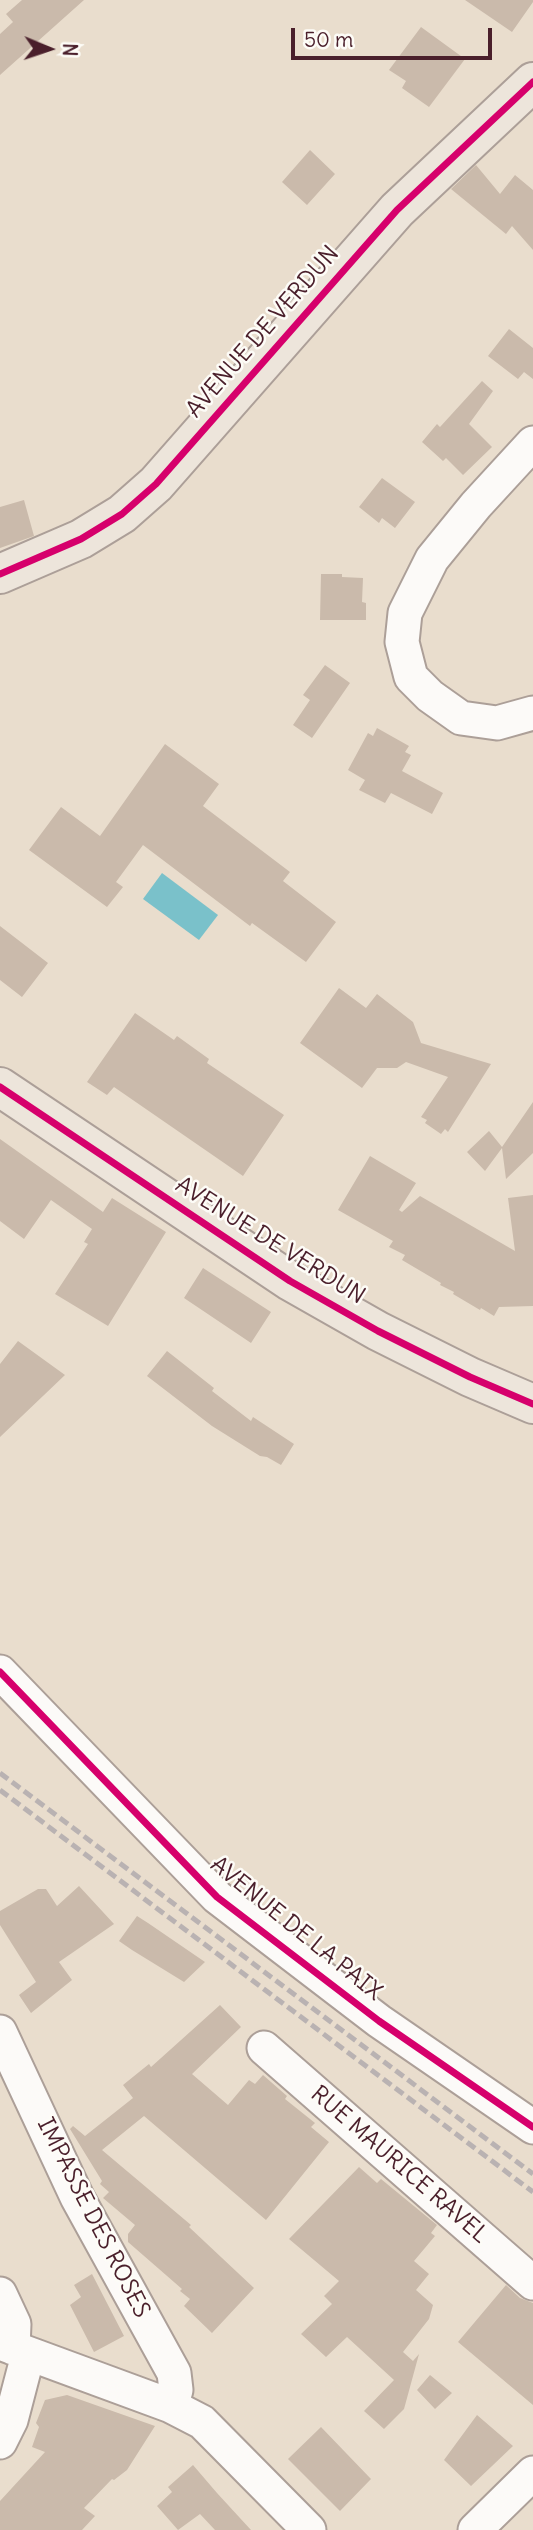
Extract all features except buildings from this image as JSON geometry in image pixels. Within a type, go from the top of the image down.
[{"type":"main road","name":"AVENUE DE VERDUN","points":[[0,574],[81,539],[122,514],[156,484],[397,210],[533,82]]},
{"type":"main road","name":"AVENUE DE VERDUN","points":[[0,1087],[290,1281],[379,1331],[470,1377],[533,1404]]},
{"type":"street","points":[[533,443],[476,505],[432,559],[405,613],[402,642],[411,677],[461,718],[497,723],[533,713]]},
{"type":"street","name":"AVENUE DE LA PAIX","points":[[0,1672],[217,1897],[379,2021],[533,2127]]},
{"type":"street","name":"IMPASSE DES ROSES","points":[[0,2032],[78,2197],[174,2372],[176,2390],[171,2406]]},
{"type":"street","name":"RUE MAURICE RAVEL","points":[[264,2048],[533,2283]]},
{"type":"street","points":[[0,2294],[14,2324],[11,2420],[0,2442]]},
{"type":"street","points":[[14,2349],[171,2406],[202,2422],[309,2530]]},
{"type":"street","points":[[475,2530],[533,2473]]},
{"type":"water","points":[[162,873],[218,915],[199,940],[143,899]]},
{"type":"railway","points":[[0,1773],[533,2174]]},
{"type":"railway","points":[[0,1790],[533,2192]]},
{"type":"cycle path","points":[[0,574],[81,539],[122,514],[156,484],[397,210],[533,82]]},
{"type":"cycle path","points":[[0,1087],[290,1281],[378,1331],[470,1377],[533,1404]]},
{"type":"cycle path","points":[[0,1672],[217,1897],[379,2021],[533,2127]]}]
